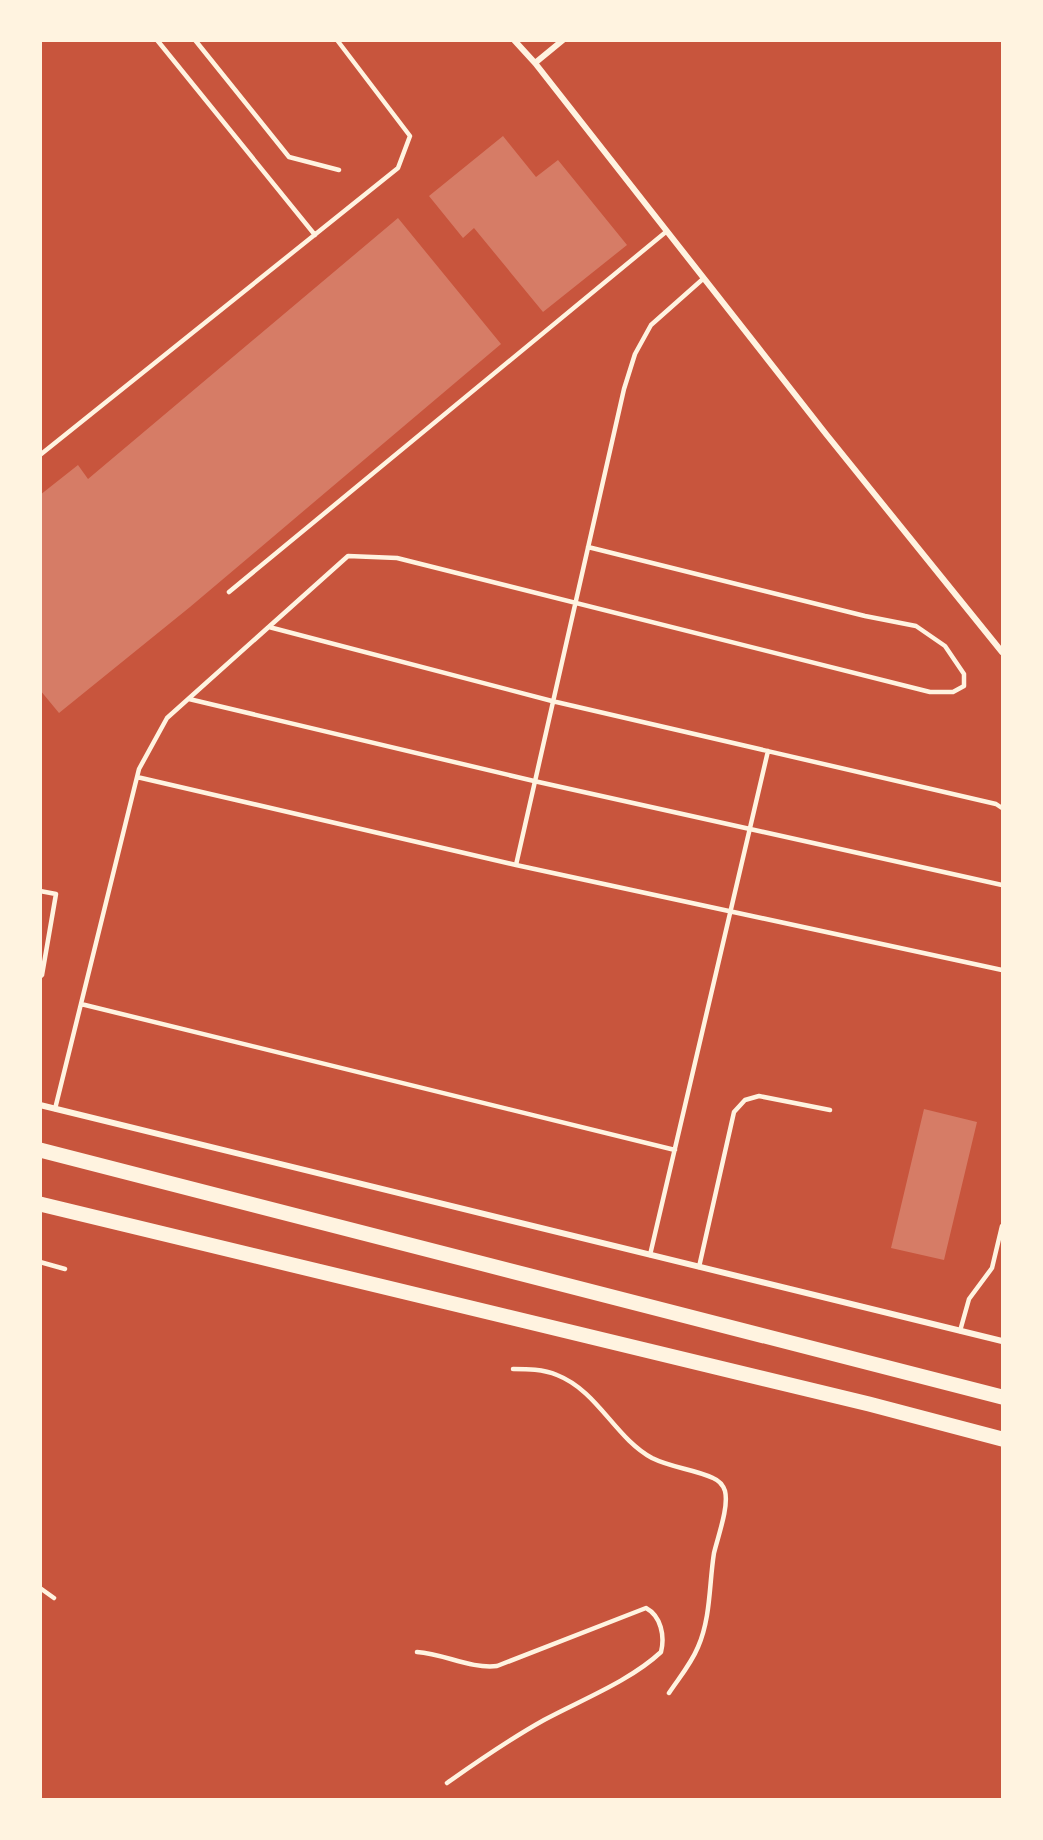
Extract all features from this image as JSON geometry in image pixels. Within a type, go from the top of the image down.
[{"type":"main road","points":[[40,1150],[1002,1397]]},
{"type":"main road","points":[[40,1204],[869,1404],[1002,1439]]},
{"type":"street","points":[[514,40],[535,63],[826,434],[1002,652]]},
{"type":"street","points":[[535,63],[563,40]]},
{"type":"street","points":[[40,1105],[1002,1341]]},
{"type":"lane","points":[[157,40],[315,235]]},
{"type":"lane","points":[[195,40],[289,157],[339,170]]},
{"type":"lane","points":[[40,455],[398,168],[410,136],[337,40]]},
{"type":"lane","points":[[229,592],[667,231]]},
{"type":"lane","points":[[516,865],[624,389],[635,354],[651,325],[704,278]]},
{"type":"lane","points":[[55,1109],[139,769],[167,718],[348,556],[397,558],[930,692],[952,692],[964,686],[964,674],[945,646],[916,626],[865,616],[588,547]]},
{"type":"lane","points":[[269,627],[552,701],[996,804],[1002,808]]},
{"type":"lane","points":[[189,699],[534,781],[1002,885]]},
{"type":"lane","points":[[650,1255],[768,751]]},
{"type":"lane","points":[[137,777],[516,865],[1002,970]]},
{"type":"lane","points":[[40,891],[56,894],[40,977]]},
{"type":"lane","points":[[81,1004],[675,1150]]},
{"type":"lane","points":[[699,1267],[734,1112],[745,1100],[759,1096],[830,1110]]},
{"type":"lane","points":[[960,1331],[969,1299],[992,1268],[1002,1226]]},
{"type":"lane","points":[[40,1262],[65,1269]]},
{"type":"lane","points":[[513,1369],[548,1372],[569,1380],[586,1394],[642,1451],[680,1469],[713,1478],[724,1488],[726,1500],[715,1552],[703,1632],[690,1662],[669,1693]]},
{"type":"lane","points":[[40,1588],[54,1598]]},
{"type":"lane","points":[[417,1652],[434,1654],[474,1666],[497,1666],[646,1608],[656,1618],[662,1635],[661,1652],[654,1658],[615,1683],[542,1721],[447,1784]]},
{"type":"building","points":[[503,136],[536,177],[558,160],[627,245],[543,312],[474,228],[463,238],[429,196]]},
{"type":"building","points":[[398,218],[501,344],[190,607],[59,713],[40,690],[40,495],[78,465],[88,479]]},
{"type":"building","points":[[924,1109],[977,1122],[944,1260],[891,1248]]}]
